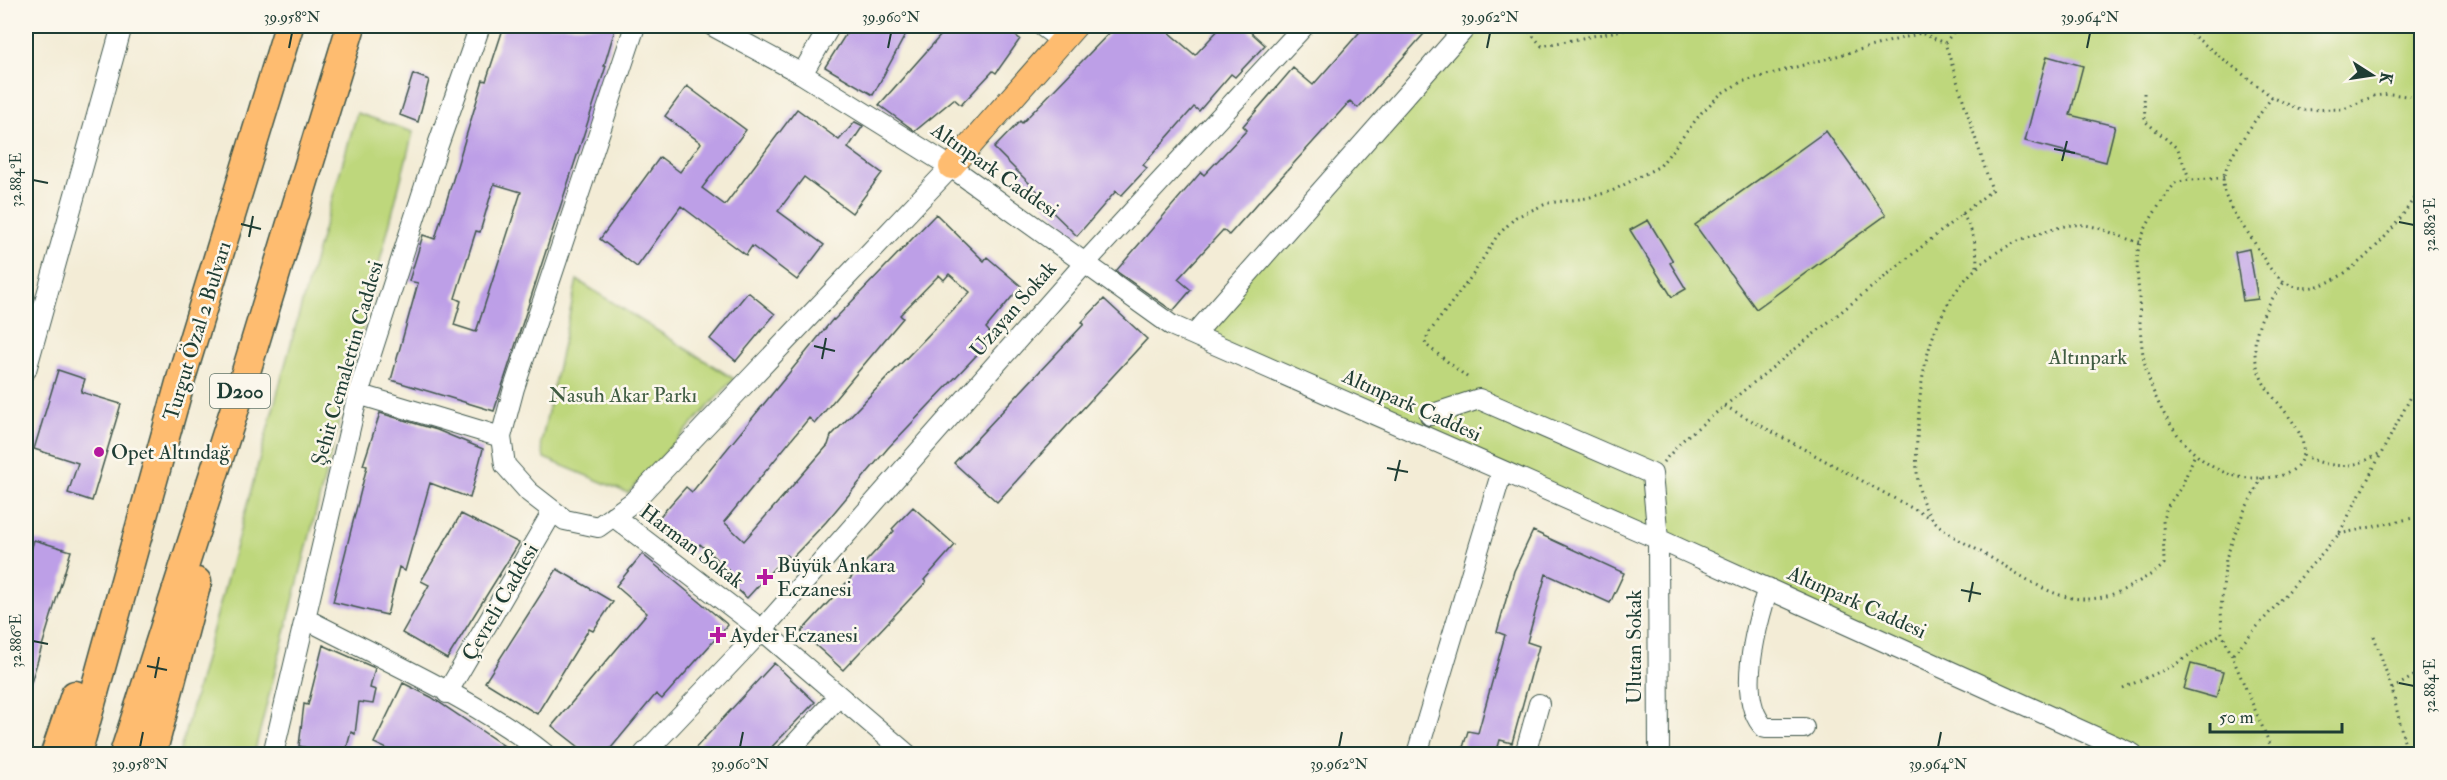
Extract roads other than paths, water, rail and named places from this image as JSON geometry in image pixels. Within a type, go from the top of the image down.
[{"type":"highway","name":"Turgut Özal 2 Bulvarı","points":[[77,754],[183,372],[289,26]]},
{"type":"highway","name":"D200","points":[[124,754],[235,408],[351,26]]},
{"type":"highway","points":[[152,754],[189,616],[235,408]]},
{"type":"highway","name":"Turgut Özal 2 Bulvarı","points":[[55,754],[148,499]]},
{"type":"main road","points":[[951,166],[1059,30]]},
{"type":"street","points":[[26,370],[33,313],[122,26]]},
{"type":"street","name":"Şehit Cemalettin Caddesi","points":[[273,754],[358,393],[438,145],[480,26]]},
{"type":"street","points":[[635,26],[514,388],[501,437],[505,465],[529,492],[565,520],[598,527],[633,502],[951,166]]},
{"type":"street","name":"Altınpark Caddesi","points":[[713,26],[802,74],[951,166],[1171,325],[1768,588],[2133,754]]},
{"type":"street","points":[[802,74],[830,26]]},
{"type":"street","name":"Uzayan Sokak","points":[[644,754],[762,630],[1085,263],[1304,26]]},
{"type":"street","points":[[1194,335],[1464,26]]},
{"type":"street","points":[[358,393],[501,437]]},
{"type":"street","name":"Ulutan Sokak","points":[[1430,415],[1479,399],[1652,474],[1658,539],[1659,754]]},
{"type":"street","points":[[1417,754],[1502,471]]},
{"type":"street","name":"Çevreli Caddesi","points":[[447,693],[553,511]]},
{"type":"street","name":"Harman Sokak","points":[[613,516],[762,630],[907,754]]},
{"type":"street","points":[[1768,588],[1754,639],[1751,703],[1757,720],[1765,728],[1803,728]]},
{"type":"street","points":[[306,619],[447,693],[521,736],[545,754]]},
{"type":"street","points":[[786,754],[839,696]]},
{"type":"street","points":[[1525,754],[1539,704]]},
{"type":"place","name":"Opet Altındağ","points":[[99,452]]},
{"type":"place","name":"Büyük Ankara Eczanesi","points":[[765,577]]},
{"type":"place","name":"Ayder Eczanesi","points":[[718,635]]},
{"type":"park label","name":"Altınpark","points":[[2088,357]]},
{"type":"park label","name":"Nasuh Akar Parkı","points":[[623,395]]}]
